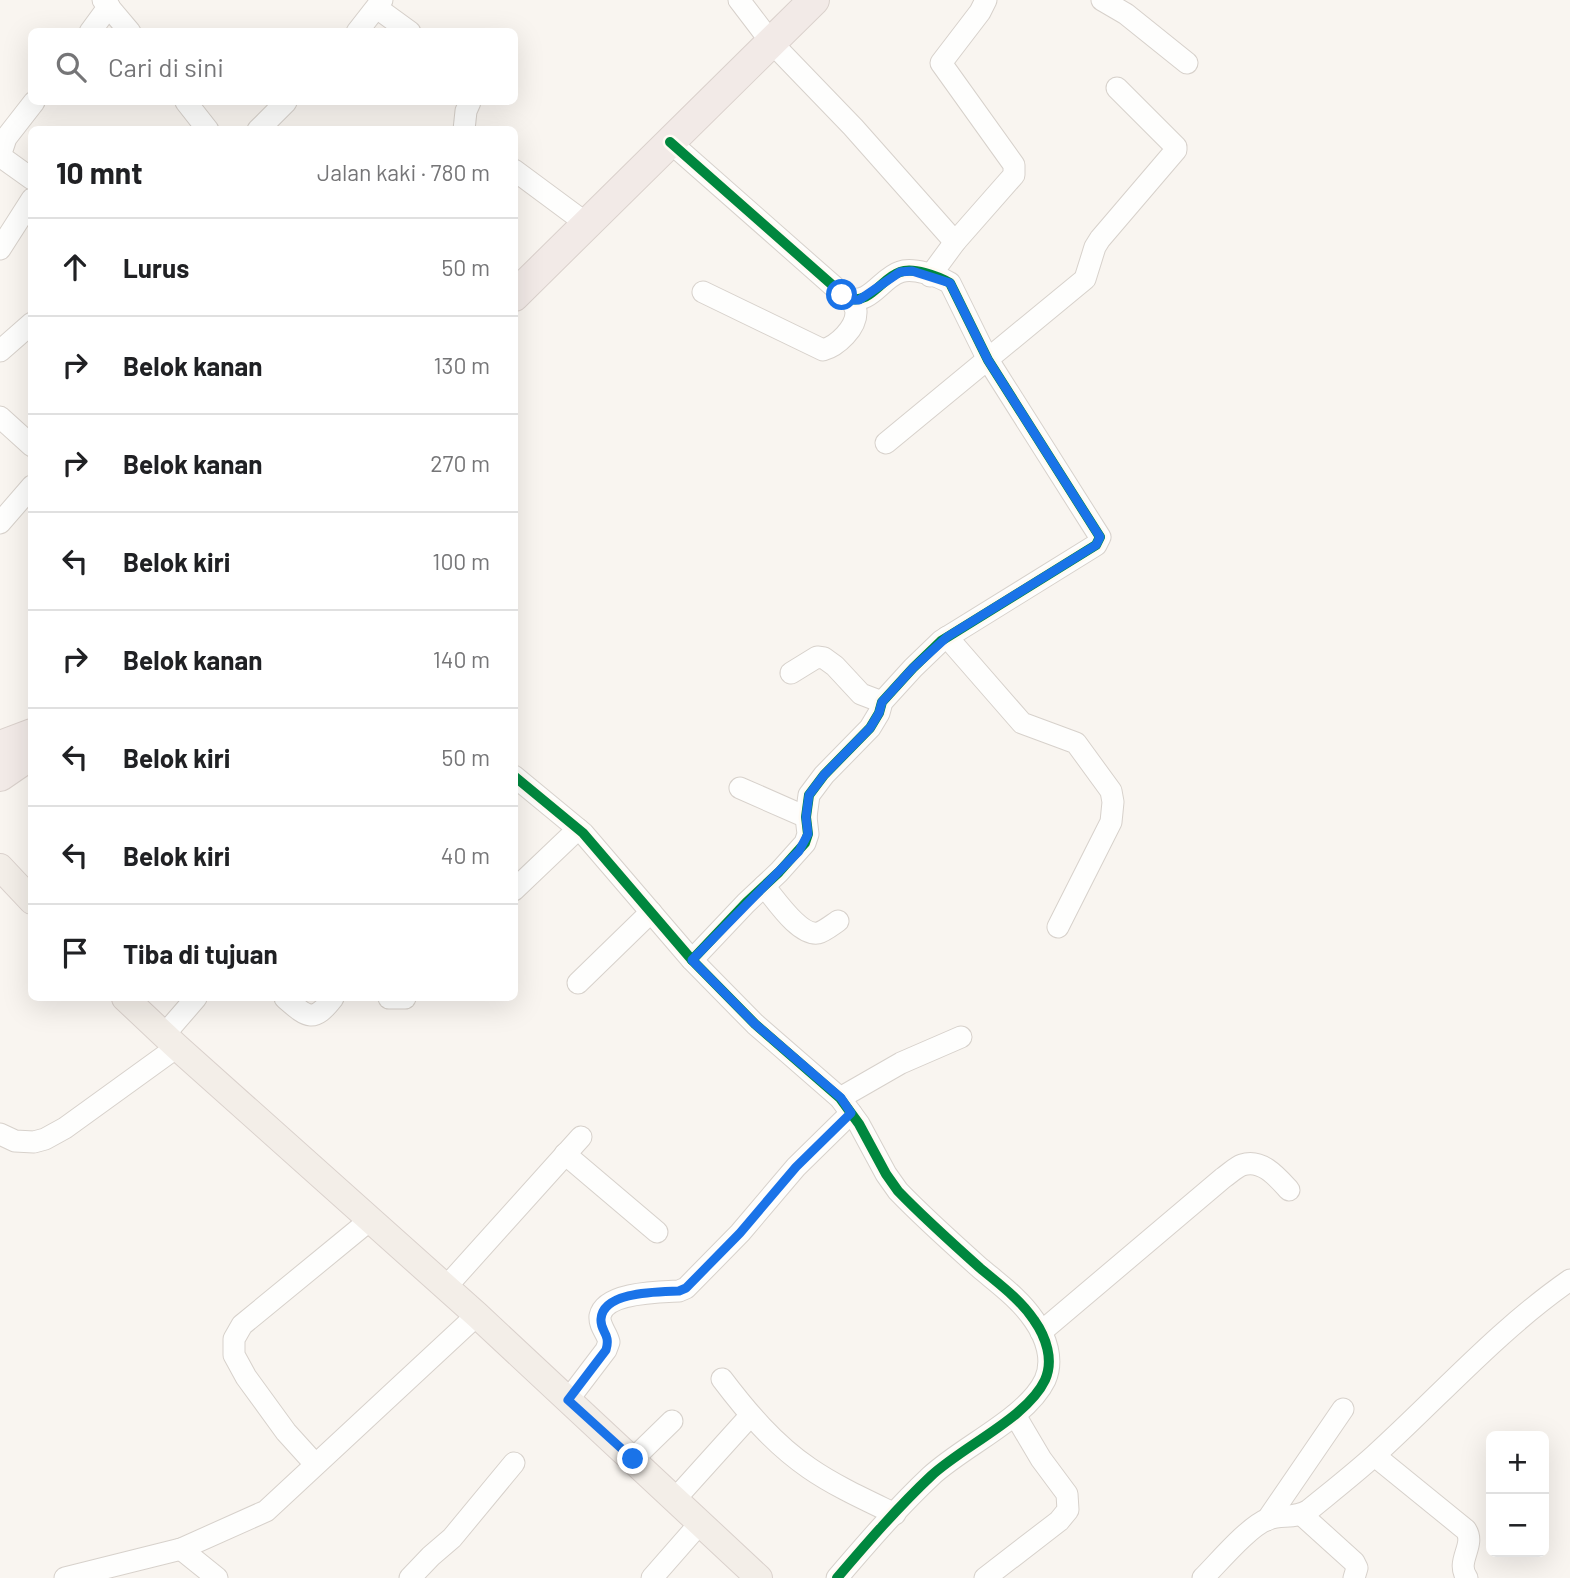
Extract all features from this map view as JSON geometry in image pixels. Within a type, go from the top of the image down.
[{"type":"highway","points":[[518,292],[814,0]]},
{"type":"highway","points":[[0,746],[28,736]]},
{"type":"highway","points":[[0,776],[28,757]]},
{"type":"main road","points":[[0,867],[28,897]]},
{"type":"main road","points":[[128,1001],[477,1315],[759,1578]]},
{"type":"street","points":[[739,0],[771,43],[853,127],[955,242]]},
{"type":"street","points":[[930,276],[955,242],[1014,175],[1014,165],[941,63],[986,0]]},
{"type":"street","points":[[1102,0],[1125,13],[1187,63]]},
{"type":"street","points":[[92,28],[106,3],[127,28]]},
{"type":"street","points":[[360,28],[379,4],[406,28]]},
{"type":"street","points":[[886,443],[1085,279],[1100,239],[1176,150],[1117,88]]},
{"type":"street","points":[[28,176],[0,156],[6,138],[32,105]]},
{"type":"street","points":[[188,105],[205,126]]},
{"type":"street","points":[[262,126],[283,105]]},
{"type":"street","points":[[464,126],[469,105]]},
{"type":"street","points":[[670,142],[842,295],[852,300],[867,296],[900,272],[912,271],[950,283],[988,360],[1100,537],[1096,545],[947,637],[913,668],[882,702],[870,728],[824,775],[809,795],[806,817],[808,834],[804,843],[692,960]]},
{"type":"street","points":[[518,173],[587,224]]},
{"type":"street","points":[[0,249],[28,205]]},
{"type":"street","points":[[703,292],[822,350],[834,345],[853,327],[856,312],[852,300]]},
{"type":"street","points":[[0,351],[28,327]]},
{"type":"street","points":[[3,425],[28,443]]},
{"type":"street","points":[[0,523],[28,491]]},
{"type":"street","points":[[947,637],[1022,723],[1076,743],[1111,792],[1111,822],[1058,927]]},
{"type":"street","points":[[791,673],[817,657],[824,658],[861,694],[882,702]]},
{"type":"street","points":[[518,779],[578,829],[692,960],[755,1024],[846,1106],[898,1191],[1011,1294],[1033,1318],[1041,1332],[1049,1353],[1045,1380],[1036,1393],[1014,1415],[956,1455],[931,1476],[837,1578]]},
{"type":"street","points":[[740,788],[806,817]]},
{"type":"street","points":[[518,886],[578,829]]},
{"type":"street","points":[[764,886],[798,926],[807,932],[820,933],[838,921]]},
{"type":"street","points":[[578,983],[651,912]]},
{"type":"street","points":[[0,1135],[15,1141],[34,1142],[65,1128],[170,1041],[194,1001]]},
{"type":"street","points":[[288,1001],[303,1014],[310,1016],[322,1012],[331,1001]]},
{"type":"street","points":[[568,1400],[606,1350],[609,1342],[600,1316],[611,1301],[627,1296],[686,1288],[740,1233],[846,1106],[901,1063],[961,1037]]},
{"type":"street","points":[[446,1287],[581,1137]]},
{"type":"street","points":[[565,1154],[657,1233]]},
{"type":"street","points":[[1041,1332],[1223,1178],[1243,1165],[1272,1171],[1289,1190]]},
{"type":"street","points":[[315,1464],[286,1432],[246,1377],[234,1355],[234,1339],[242,1325],[370,1220]]},
{"type":"street","points":[[1267,1520],[1302,1515],[1375,1456],[1497,1338],[1543,1298],[1570,1280]]},
{"type":"street","points":[[65,1578],[181,1549],[266,1511],[477,1315]]},
{"type":"street","points":[[722,1379],[750,1416],[807,1467],[895,1514]]},
{"type":"street","points":[[1203,1578],[1248,1533],[1267,1520],[1342,1409]]},
{"type":"street","points":[[985,1578],[1059,1521],[1068,1510],[1067,1494],[1014,1415]]},
{"type":"street","points":[[676,1498],[750,1416]]},
{"type":"street","points":[[633,1459],[672,1422]]},
{"type":"street","points":[[1375,1456],[1466,1530],[1469,1544],[1462,1561],[1462,1571],[1466,1578]]},
{"type":"street","points":[[410,1578],[452,1538],[514,1463]]},
{"type":"street","points":[[1302,1515],[1354,1562],[1357,1569],[1354,1578]]},
{"type":"street","points":[[652,1578],[701,1522]]},
{"type":"street","points":[[181,1549],[217,1578]]},
{"type":"cycle path","points":[[670,142],[847,298],[869,295],[893,275],[905,271],[925,273],[950,283],[988,360],[1100,537],[1096,545],[941,641],[913,668],[882,702],[870,728],[824,775],[809,795],[806,817],[808,834],[805,843],[692,960]]},
{"type":"cycle path","points":[[518,779],[583,833],[692,960],[755,1024],[840,1098],[859,1124],[898,1191],[1016,1299],[1034,1320],[1045,1341],[1049,1357],[1048,1372],[1036,1394],[1009,1419],[931,1476],[837,1578]]},
{"type":"route","points":[[633,1459],[568,1400],[606,1350],[609,1342],[601,1325],[600,1316],[603,1310],[611,1301],[627,1296],[686,1288],[712,1264],[796,1167],[851,1113],[841,1098],[755,1024],[692,960],[799,851],[808,834],[806,806],[814,786],[870,728],[882,702],[913,668],[941,641],[1096,545],[1100,537],[988,360],[950,283],[942,278],[912,271],[900,272],[859,300],[842,295]]}]
